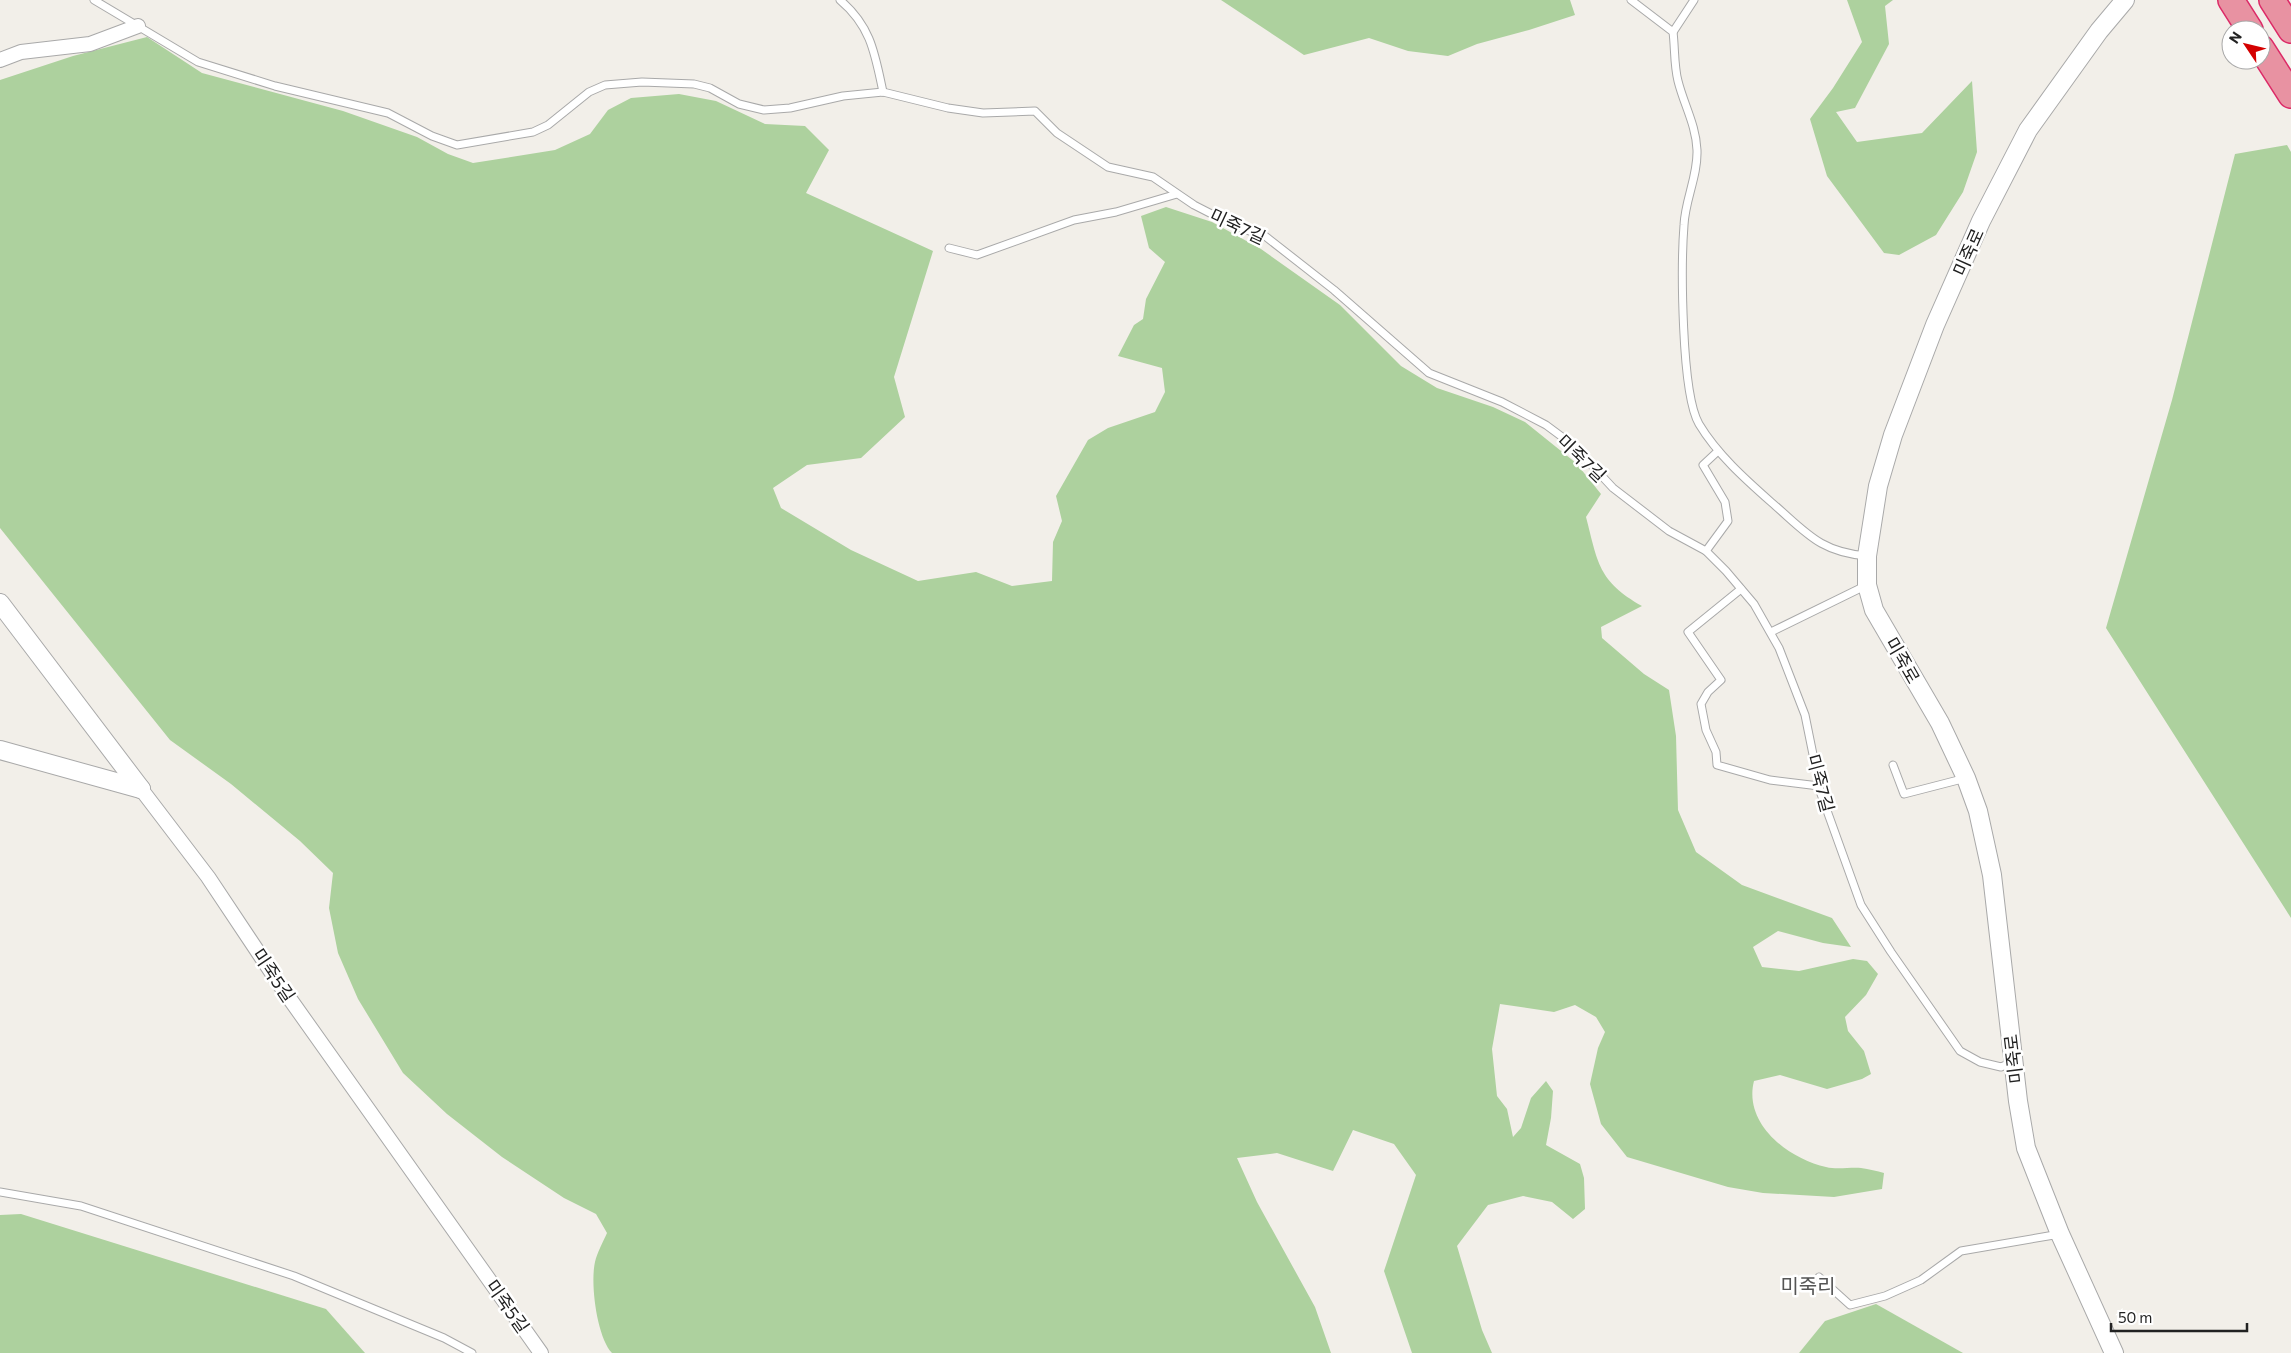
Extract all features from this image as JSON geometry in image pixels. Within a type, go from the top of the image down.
[{"type":"highway","points":[[2231,0],[2244,20]]},
{"type":"highway","points":[[2272,0],[2291,30]]},
{"type":"highway","points":[[2271,64],[2291,95]]},
{"type":"street","name":"미죽로","points":[[2114,1353],[2060,1234],[2026,1148],[2013,1062],[1992,875],[1978,811],[1966,778],[1940,724],[1874,610],[1867,585],[1867,556],[1878,486],[1893,435],[1935,326],[1981,221],[2028,130],[2099,32],[2125,0]]},
{"type":"street","points":[[0,60],[22,52],[90,44],[138,26]]},
{"type":"street","name":"미죽5길","points":[[0,603],[208,878],[286,993],[541,1353]]},
{"type":"street","points":[[0,750],[141,789]]},
{"type":"lane","name":"미죽7길","points":[[94,0],[198,62],[276,86],[388,113],[432,136],[457,145],[533,132],[548,125],[590,92],[606,85],[642,82],[694,84],[710,88],[739,104],[764,110],[790,108],[843,96],[883,92],[948,108],[983,113],[1035,111],[1057,133],[1108,167],[1153,176],[1177,194],[1237,228],[1265,236],[1334,290],[1429,373],[1502,402],[1546,425],[1574,445],[1613,488],[1669,531],[1706,551],[1741,589],[1771,632],[1805,714],[1819,786],[1861,905],[1960,1051],[1980,1062],[2001,1067],[2013,1062]]},
{"type":"lane","points":[[840,0],[855,13],[867,33],[883,92]]},
{"type":"lane","points":[[1631,0],[1673,32]]},
{"type":"lane","points":[[1694,0],[1673,32],[1678,80],[1693,120],[1697,151],[1692,191],[1684,223],[1684,323],[1690,396],[1698,422],[1718,451],[1764,496],[1820,544],[1842,554],[1867,556]]},
{"type":"lane","points":[[949,248],[977,255],[1074,220],[1116,212],[1177,194]]},
{"type":"lane","points":[[1706,551],[1728,520],[1725,502],[1704,464],[1718,451]]},
{"type":"lane","points":[[1771,632],[1867,585]]},
{"type":"lane","points":[[1741,589],[1688,632],[1721,680],[1708,692],[1701,704],[1706,730],[1716,752],[1717,765],[1770,780],[1819,786]]},
{"type":"lane","points":[[1893,765],[1904,794],[1966,778]]},
{"type":"lane","points":[[0,1192],[81,1206],[294,1276],[444,1338],[472,1353]]},
{"type":"lane","points":[[1819,1277],[1850,1305],[1885,1296],[1921,1280],[1961,1251],[2060,1234]]},
{"type":"green space","points":[[1221,0],[1570,0],[1575,15],[1477,44],[1448,56],[1408,51],[1369,38],[1304,55]]},
{"type":"green space","points":[[1847,0],[1893,0],[1885,6],[1889,44],[1855,108],[1836,112],[1857,142],[1922,133],[1972,81],[1977,152],[1963,192],[1936,235],[1899,255],[1884,253],[1827,176],[1810,119],[1833,88],[1862,42]]},
{"type":"green space","points":[[147,37],[202,73],[343,111],[417,137],[448,154],[473,163],[555,150],[590,134],[608,110],[631,98],[679,94],[716,101],[765,124],[805,126],[829,150],[806,193],[933,251],[894,377],[905,417],[861,458],[807,465],[773,488],[781,508],[851,550],[918,581],[976,572],[1012,586],[1052,581],[1053,542],[1062,521],[1056,496],[1088,440],[1108,428],[1155,412],[1165,392],[1162,368],[1118,356],[1134,325],[1143,319],[1146,299],[1165,262],[1149,248],[1141,216],[1166,207],[1212,222],[1261,249],[1340,305],[1401,366],[1437,388],[1493,407],[1525,422],[1576,463],[1601,494],[1586,517],[1597,559],[1608,579],[1616,588],[1642,606],[1601,627],[1602,638],[1644,674],[1669,690],[1676,736],[1678,810],[1696,852],[1742,885],[1832,918],[1851,947],[1823,943],[1778,931],[1753,947],[1762,967],[1799,971],[1853,959],[1867,961],[1878,974],[1866,995],[1845,1017],[1848,1031],[1864,1051],[1871,1074],[1862,1079],[1827,1089],[1780,1075],[1754,1081],[1752,1097],[1755,1111],[1762,1125],[1784,1148],[1812,1163],[1826,1167],[1861,1168],[1884,1173],[1882,1189],[1834,1197],[1763,1193],[1728,1187],[1627,1157],[1601,1124],[1590,1084],[1598,1048],[1605,1032],[1596,1017],[1575,1005],[1554,1012],[1500,1004],[1492,1049],[1497,1096],[1507,1109],[1513,1137],[1521,1128],[1531,1098],[1546,1081],[1553,1091],[1546,1145],[1580,1164],[1584,1178],[1585,1209],[1573,1219],[1552,1202],[1523,1196],[1488,1205],[1457,1246],[1482,1330],[1492,1353],[1412,1353],[1384,1271],[1416,1175],[1394,1144],[1353,1130],[1333,1171],[1277,1153],[1237,1158],[1257,1202],[1315,1307],[1331,1353],[612,1353],[602,1335],[594,1296],[595,1262],[607,1233],[596,1214],[564,1198],[502,1157],[447,1114],[403,1073],[358,999],[338,953],[329,908],[333,873],[300,841],[231,784],[170,740],[0,528],[0,80],[73,56]]},
{"type":"green space","points":[[2287,145],[2291,152],[2291,918],[2106,628],[2172,400],[2235,154]]},
{"type":"green space","points":[[21,1214],[326,1309],[365,1353],[0,1353],[0,1215]]},
{"type":"green space","points":[[1876,1304],[1963,1353],[1799,1353],[1825,1321]]},
{"type":"district","name":"미죽리","points":[[1808,1285]]}]
